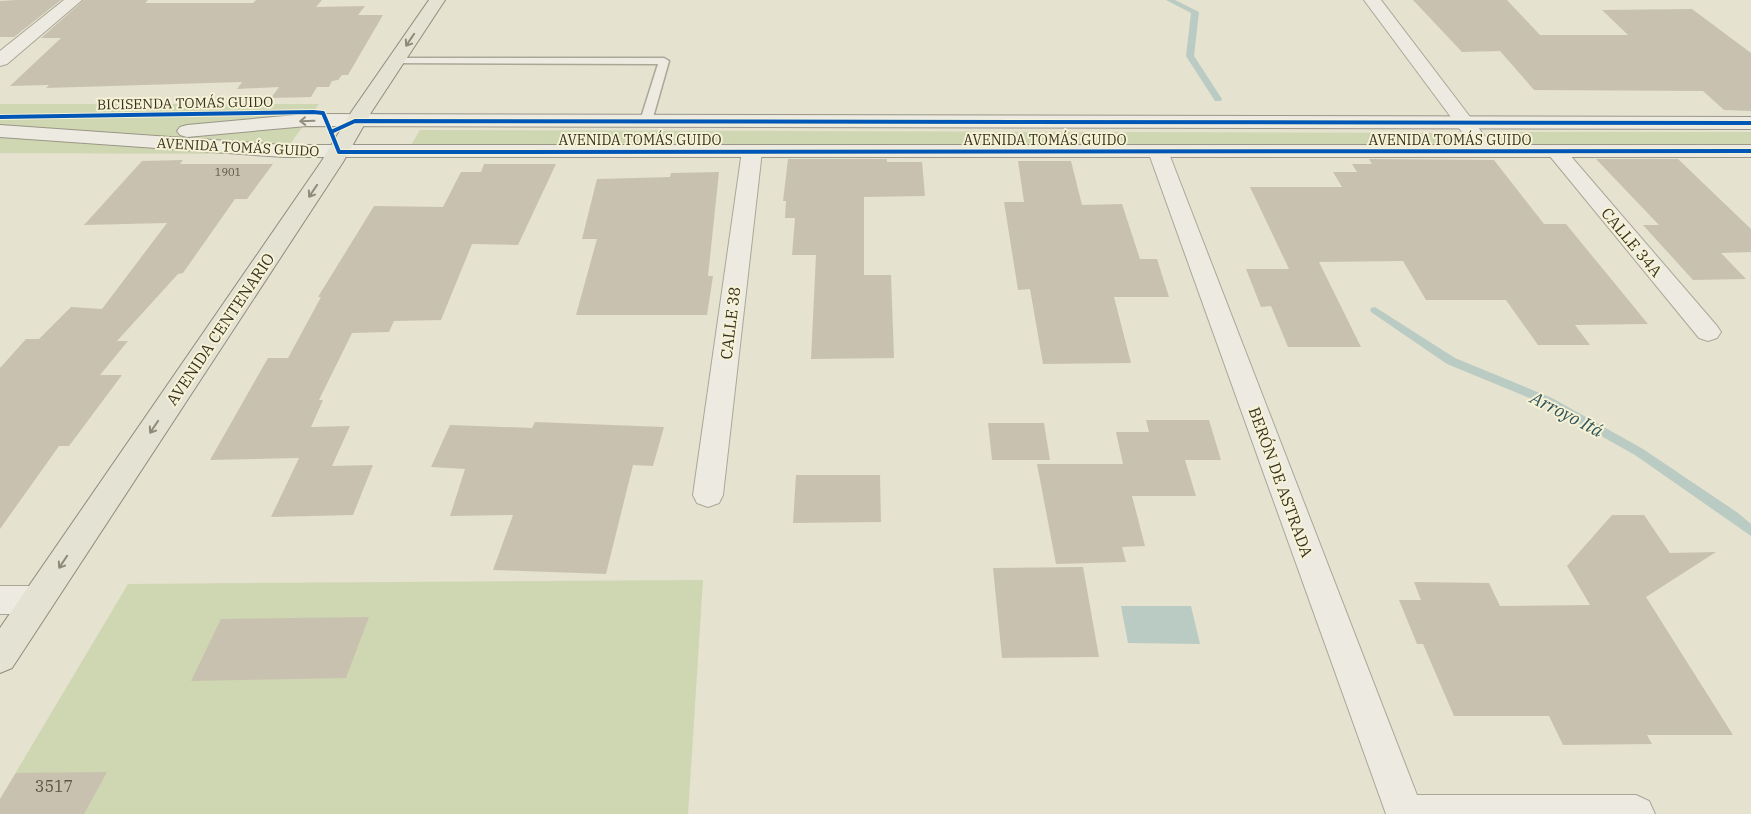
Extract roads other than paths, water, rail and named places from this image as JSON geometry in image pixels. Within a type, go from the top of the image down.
[{"type":"main road","points":[[0,60],[74,0]]},
{"type":"main road","name":"AVENIDA CENTENARIO","points":[[0,657],[339,152],[355,121],[437,0]]},
{"type":"main road","points":[[1372,0],[1486,151]]},
{"type":"main road","name":"AVENIDA TOMÁS GUIDO","points":[[105,139],[307,120],[646,122],[1751,122]]},
{"type":"main road","name":"AVENIDA TOMÁS GUIDO","points":[[0,131],[284,152],[1751,150]]},
{"type":"main road","name":"BERÓN DE ASTRADA","points":[[1158,151],[1405,814]]},
{"type":"main road","name":"CALLE 34A","points":[[1556,151],[1708,332]]},
{"type":"main road","name":"CALLE 38","points":[[708,495],[752,152]]},
{"type":"main road","points":[[0,600],[38,600]]},
{"type":"main road","points":[[1405,814],[1636,814]]},
{"type":"lane","points":[[395,62],[664,61],[646,122]]},
{"type":"waterway","name":"Arroyo Itá","points":[[1169,0],[1195,12],[1190,56],[1218,99]]},
{"type":"waterway","name":"Arroyo Itá","points":[[1375,310],[1451,361],[1548,401],[1639,452],[1734,517],[1751,531]]}]
